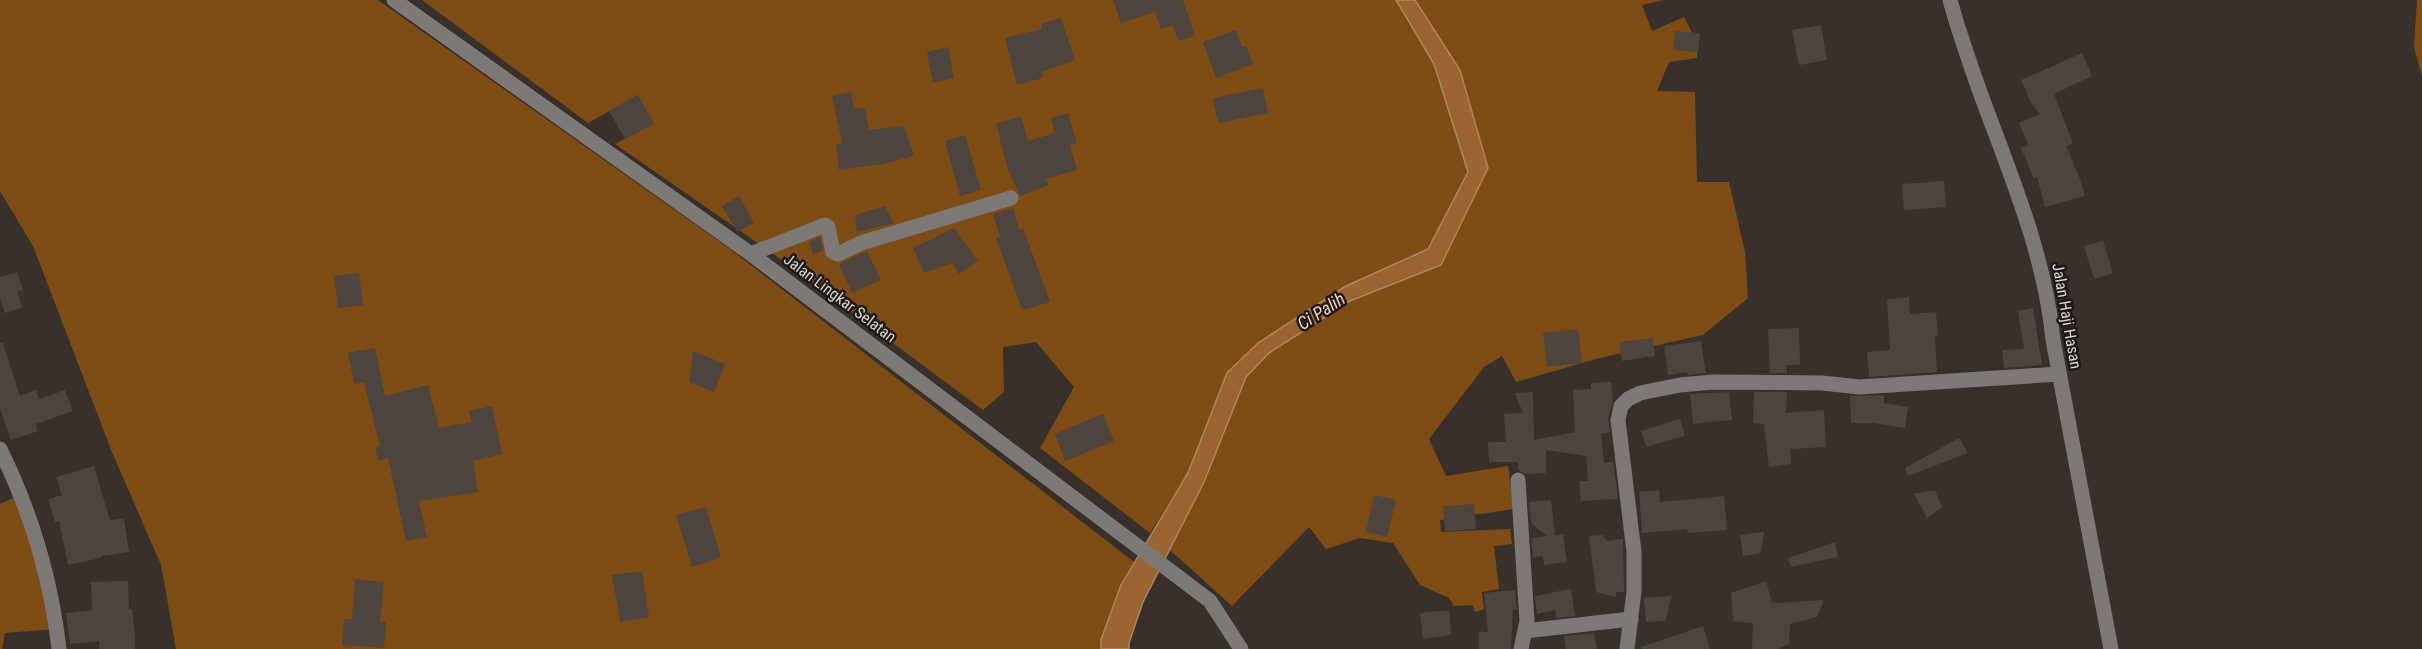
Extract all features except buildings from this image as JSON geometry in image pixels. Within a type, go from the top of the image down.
[{"type":"street","name":"Jalan Lingkar Selatan","points":[[394,0],[751,254],[1210,601],[1241,649]]},
{"type":"street","name":"Jalan Haji Hasan","points":[[1950,0],[1959,32],[2012,174],[2036,249],[2050,309],[2059,374],[2073,438],[2111,649]]},
{"type":"street","points":[[751,254],[825,225],[828,227],[833,252],[838,254],[861,243],[1011,198]]},
{"type":"street","points":[[1627,649],[1635,591],[1634,552],[1618,420],[1621,406],[1628,399],[1640,393],[1680,385],[1713,382],[1822,383],[1860,387],[2059,374]]},
{"type":"street","points":[[0,449],[28,512],[42,559],[59,649]]},
{"type":"street","points":[[1518,480],[1527,621],[1521,649]]},
{"type":"street","points":[[1525,631],[1631,619]]},
{"type":"shaded area","points":[[0,0],[378,0],[730,249],[1134,562],[1121,585],[1101,640],[1101,649],[176,649],[161,565],[112,452],[33,246],[0,191]]},
{"type":"shaded area","points":[[422,0],[1396,0],[1434,64],[1468,172],[1428,249],[1344,287],[1258,343],[1227,373],[1188,473],[1150,533],[1040,448],[1074,387],[1036,342],[1003,347],[1004,392],[983,410],[772,253],[615,144],[653,124],[638,95],[588,123]]},
{"type":"shaded area","points":[[1415,0],[1663,0],[1642,5],[1652,31],[1684,17],[1697,42],[1697,58],[1669,62],[1657,91],[1695,92],[1697,182],[1729,182],[1745,252],[1748,298],[1703,335],[1596,359],[1516,382],[1502,356],[1484,367],[1429,439],[1446,476],[1508,466],[1514,509],[1440,520],[1441,532],[1510,529],[1512,544],[1494,546],[1499,589],[1482,592],[1484,609],[1475,612],[1473,605],[1454,606],[1449,598],[1420,585],[1393,543],[1360,538],[1326,549],[1309,527],[1232,606],[1170,550],[1204,482],[1246,377],[1269,353],[1350,301],[1441,265],[1488,168],[1460,70]]},
{"type":"shaded area","points":[[2417,0],[2422,0],[2422,76],[2414,47]]},
{"type":"shaded area","points":[[13,498],[53,582],[57,629],[5,633],[2,649],[0,649],[0,504]]},
{"type":"water","name":"Ci Palih","points":[[1396,0],[1415,0],[1460,70],[1488,168],[1441,265],[1350,301],[1269,353],[1246,377],[1204,482],[1143,602],[1129,649],[1101,649],[1101,640],[1121,585],[1188,473],[1227,373],[1258,343],[1344,287],[1428,249],[1468,172],[1434,64]]}]
